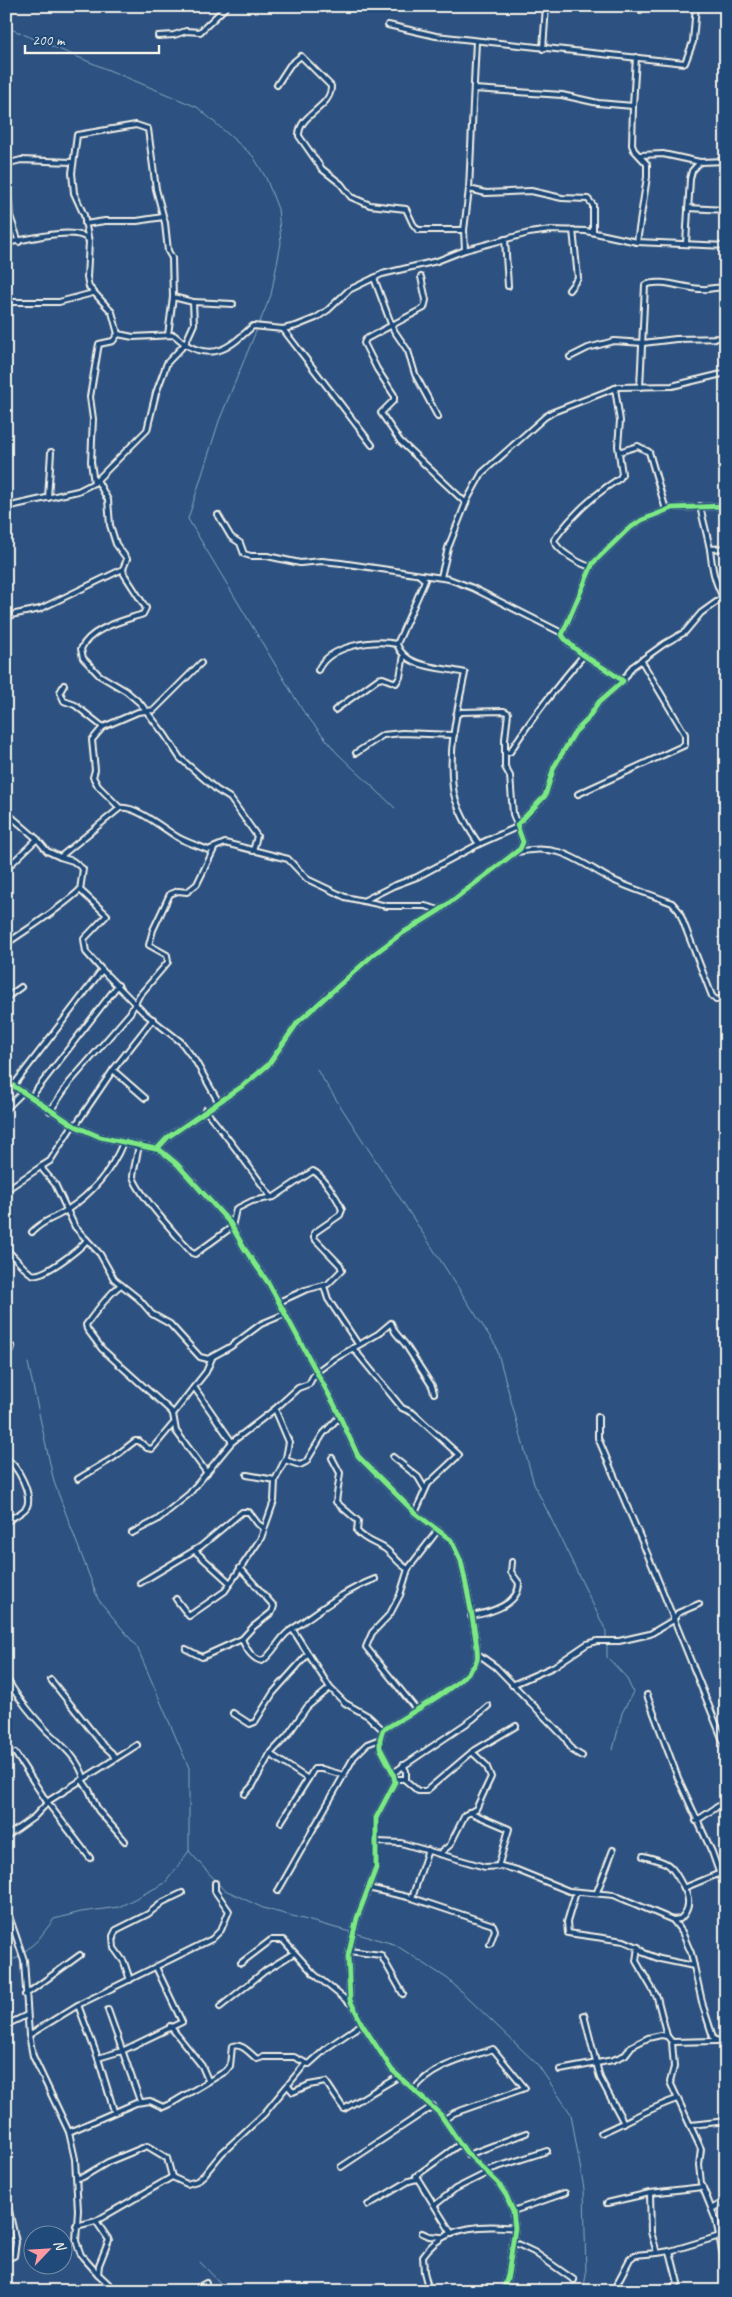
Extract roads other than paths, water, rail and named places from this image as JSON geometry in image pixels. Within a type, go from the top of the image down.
[{"type":"street","points":[[158,36],[174,36],[186,30],[200,32],[226,6]]},
{"type":"street","points":[[543,49],[546,6]]},
{"type":"street","points":[[388,25],[436,36],[685,63],[693,42],[696,6]]},
{"type":"street","points":[[465,250],[464,230],[469,189],[476,41]]},
{"type":"street","points":[[277,85],[290,65],[301,56],[331,86],[327,98],[303,122],[299,136],[316,161],[329,176],[341,184],[348,194],[370,205],[406,209],[418,230],[464,230]]},
{"type":"street","points":[[636,57],[632,145],[634,150],[647,164],[647,177],[637,242]]},
{"type":"street","points":[[474,89],[562,96],[598,103],[633,106]]},
{"type":"street","points":[[118,334],[112,312],[89,287],[87,277],[90,246],[85,224],[74,193],[72,162],[77,135],[136,125],[148,129],[168,251],[172,258],[172,297],[168,335]]},
{"type":"street","points":[[640,155],[663,154],[700,162],[726,161]]},
{"type":"street","points":[[6,164],[21,160],[72,162]]},
{"type":"street","points":[[686,243],[690,179],[692,171],[700,162]]},
{"type":"street","points":[[469,189],[486,193],[531,192],[562,198],[588,199],[593,205],[593,232]]},
{"type":"street","points":[[9,201],[10,216],[19,242]]},
{"type":"street","points":[[688,208],[726,210]]},
{"type":"street","points":[[85,224],[105,221],[137,221],[163,217]]},
{"type":"street","points":[[118,334],[133,337],[174,335],[198,352],[217,352],[242,336],[253,326],[283,329],[316,318],[328,310],[349,290],[393,270],[437,261],[465,250],[505,239],[551,230],[593,232],[637,242],[726,246]]},
{"type":"street","points":[[569,290],[577,283],[578,278],[573,230]]},
{"type":"street","points":[[6,243],[66,233],[88,239]]},
{"type":"street","points":[[505,239],[508,286]]},
{"type":"street","points":[[421,276],[426,300],[424,308],[407,318],[392,323],[364,341],[377,369],[394,395],[394,400],[381,413],[400,441],[466,503]]},
{"type":"street","points":[[374,278],[392,323],[408,351],[415,374],[438,417]]},
{"type":"street","points":[[640,387],[645,285],[656,284],[701,290],[713,286],[726,288]]},
{"type":"street","points":[[6,302],[59,302],[93,293]]},
{"type":"street","points":[[172,297],[193,302],[233,304]]},
{"type":"street","points":[[6,507],[78,491],[96,481],[147,430],[156,393],[167,363],[185,344],[194,324],[193,302]]},
{"type":"street","points":[[283,329],[372,445]]},
{"type":"street","points":[[6,616],[40,609],[123,569],[127,559],[116,544],[110,525],[108,500],[96,481],[91,462],[94,419],[90,397],[99,344],[113,340],[118,334]]},
{"type":"street","points":[[570,357],[614,341],[643,343],[676,339],[726,338]]},
{"type":"street","points":[[441,578],[448,548],[466,503],[482,473],[545,417],[553,412],[615,388],[672,386],[726,373]]},
{"type":"street","points":[[591,567],[561,550],[554,540],[579,508],[594,495],[620,478],[623,469],[619,452],[620,421],[615,388]]},
{"type":"street","points":[[619,452],[638,446],[649,452],[666,510]]},
{"type":"street","points":[[48,498],[51,452]]},
{"type":"street","points":[[363,901],[393,886],[417,877],[517,826],[545,796],[554,766],[575,732],[586,721],[599,702],[623,681],[632,667],[685,632],[701,613],[724,596],[714,577],[700,506]]},
{"type":"street","points":[[562,633],[591,567],[608,546],[627,530],[635,524],[666,510],[700,506],[726,506]]},
{"type":"street","points":[[218,515],[231,537],[240,543],[241,551],[247,556],[267,556],[293,562],[341,563],[441,578],[473,588],[562,633],[564,638],[584,655],[606,667],[623,681]]},
{"type":"street","points":[[710,549],[726,548]]},
{"type":"street","points":[[123,569],[128,582],[146,608],[145,612],[93,635],[82,646],[83,658],[99,675],[126,691],[148,712],[165,734],[175,752],[233,802],[257,836],[254,851]]},
{"type":"street","points":[[397,644],[425,580],[420,576]]},
{"type":"street","points":[[318,670],[333,656],[348,647],[378,641],[397,644],[404,655],[417,662],[465,673],[454,734],[453,789],[458,806],[479,844]]},
{"type":"street","points":[[335,710],[378,678],[396,683],[400,677],[404,655]]},
{"type":"street","points":[[505,753],[510,752],[539,708],[584,655]]},
{"type":"street","points":[[578,794],[650,762],[686,742],[685,734],[641,660]]},
{"type":"street","points":[[202,663],[154,710],[138,712],[103,727],[92,740],[95,770],[93,776],[98,786],[120,808],[134,811],[178,837],[208,850],[225,843],[288,859],[306,879],[334,892],[387,906],[426,906],[440,910]]},
{"type":"street","points":[[64,686],[60,692],[64,701],[75,705],[103,727]]},
{"type":"street","points":[[156,1149],[168,1137],[190,1124],[205,1110],[244,1085],[268,1065],[298,1022],[341,982],[401,934],[440,910],[516,852],[523,842],[514,814],[512,789],[505,767],[508,714],[504,710],[461,712],[456,715]]},
{"type":"street","points":[[356,753],[383,735],[402,733],[454,734]]},
{"type":"street","points":[[6,798],[6,803]]},
{"type":"street","points":[[60,857],[120,808]]},
{"type":"street","points":[[6,812],[47,851],[73,861],[83,869],[80,890],[56,912],[29,927],[6,944]]},
{"type":"street","points":[[6,869],[36,839]]},
{"type":"street","points":[[50,1111],[70,1082],[124,1019],[169,959],[167,955],[149,944],[149,940],[170,894],[178,891],[187,892],[197,884],[214,848]]},
{"type":"street","points":[[516,852],[533,848],[552,849],[608,877],[672,903],[679,911],[712,996],[716,1000],[726,997]]},
{"type":"street","points":[[80,890],[107,915],[84,940],[86,952],[135,1003],[181,1042],[196,1062],[218,1101]]},
{"type":"street","points":[[13,1086],[102,970]]},
{"type":"street","points":[[30,1097],[118,985]]},
{"type":"street","points":[[6,998],[21,987]]},
{"type":"street","points":[[6,1190],[50,1161],[113,1070],[153,1019]]},
{"type":"street","points":[[113,1070],[145,1098]]},
{"type":"street","points":[[6,1081],[74,1125],[100,1137],[156,1149],[168,1155],[177,1164],[232,1227],[244,1248],[270,1284],[315,1373],[340,1416],[358,1456],[415,1513],[451,1540],[461,1561],[478,1654],[473,1669],[430,1702],[383,1730],[380,1748],[395,1779],[376,1818],[376,1868],[357,1918],[349,1951],[348,1977],[352,2006]]},
{"type":"street","points":[[6,1109],[23,1092]]},
{"type":"street","points":[[205,1110],[252,1168],[270,1197]]},
{"type":"street","points":[[32,1232],[43,1221],[67,1210],[99,1184],[116,1160],[123,1143]]},
{"type":"street","points":[[139,1146],[138,1160],[133,1173],[136,1184],[192,1253],[195,1254],[232,1227],[236,1209],[252,1201],[279,1195],[313,1171],[318,1173],[335,1195],[342,1213],[318,1230],[313,1236],[340,1265],[342,1270],[336,1279],[324,1286],[305,1290],[279,1302]]},
{"type":"street","points":[[42,1166],[43,1170],[55,1184],[75,1227],[100,1254],[114,1279],[140,1299],[152,1314],[170,1324],[204,1359],[212,1358],[261,1324],[285,1314]]},
{"type":"street","points":[[6,1249],[29,1272],[41,1274],[50,1270],[87,1240]]},
{"type":"street","points":[[121,1285],[86,1326],[87,1329],[102,1349],[173,1414]]},
{"type":"street","points":[[324,1286],[328,1299],[358,1344]]},
{"type":"street","points":[[132,1533],[171,1509],[189,1494],[232,1442],[275,1410],[298,1388],[309,1384],[315,1373],[358,1344],[378,1334],[391,1323],[395,1332],[432,1386],[434,1393]]},
{"type":"street","points":[[6,1355],[12,1347]]},
{"type":"street","points":[[354,1348],[402,1408],[412,1413],[458,1455],[433,1478],[425,1489],[423,1498],[415,1513]]},
{"type":"street","points":[[206,1473],[176,1432],[173,1424],[173,1414],[206,1372],[212,1358]]},
{"type":"street","points":[[194,1387],[232,1442]]},
{"type":"street","points":[[176,1599],[190,1616],[214,1600],[230,1583],[258,1545],[274,1500],[275,1480],[285,1460],[289,1440],[275,1410]]},
{"type":"street","points":[[285,1460],[300,1465],[306,1462],[323,1434],[340,1416]]},
{"type":"street","points":[[598,1417],[598,1438],[726,1748]]},
{"type":"street","points":[[78,1479],[113,1458],[135,1441],[139,1441],[147,1448],[152,1449],[173,1424]]},
{"type":"street","points":[[394,1457],[418,1477],[425,1489]]},
{"type":"street","points":[[332,1458],[340,1473],[336,1502],[358,1521],[357,1531],[362,1538],[385,1549],[401,1566],[408,1570]]},
{"type":"street","points":[[6,1459],[14,1464],[25,1486],[28,1502],[26,1508],[7,1521],[6,1510]]},
{"type":"street","points":[[246,1475],[275,1480]]},
{"type":"street","points":[[140,1583],[195,1551],[227,1526],[237,1514],[244,1511],[249,1512],[258,1524],[264,1528]]},
{"type":"street","points":[[416,1710],[366,1647],[372,1633],[390,1614],[400,1595],[408,1570],[438,1530]]},
{"type":"street","points":[[195,1551],[230,1583]]},
{"type":"street","points":[[471,1616],[497,1610],[516,1593],[519,1583],[511,1572],[512,1562]]},
{"type":"street","points":[[186,1649],[202,1657],[242,1640],[253,1627],[272,1612],[274,1606],[240,1568]]},
{"type":"street","points":[[242,1640],[248,1651],[257,1660],[262,1661],[288,1632],[336,1596],[352,1587],[375,1579]]},
{"type":"street","points":[[512,1685],[553,1667],[587,1644],[597,1641],[619,1641],[650,1634],[672,1622],[672,1619],[678,1613],[699,1604]]},
{"type":"street","points":[[293,1630],[330,1688],[345,1703],[368,1716],[383,1730]]},
{"type":"street","points":[[233,1713],[250,1724],[255,1722],[274,1693],[308,1654]]},
{"type":"street","points":[[478,1654],[496,1667],[565,1738],[572,1750],[582,1756]]},
{"type":"street","points":[[6,1677],[15,1694],[43,1727],[66,1748],[80,1767],[83,1779],[98,1810],[125,1840]]},
{"type":"street","points":[[51,1680],[115,1759]]},
{"type":"street","points":[[245,1794],[253,1785],[270,1754],[287,1736],[307,1707],[330,1688]]},
{"type":"street","points":[[647,1695],[696,1821],[716,1862],[718,1874],[726,1892]]},
{"type":"street","points":[[393,1773],[473,1720],[488,1706]]},
{"type":"street","points":[[395,1779],[406,1780],[418,1791],[426,1791],[472,1752],[516,1726]]},
{"type":"street","points":[[278,1891],[296,1856],[314,1831],[343,1775],[360,1750],[373,1740],[380,1739]]},
{"type":"street","points":[[6,1836],[34,1817],[47,1802],[137,1745]]},
{"type":"street","points":[[439,1854],[450,1844],[465,1815],[476,1809],[491,1775],[486,1766],[472,1752]]},
{"type":"street","points":[[15,1753],[47,1802],[90,1858]]},
{"type":"street","points":[[270,1754],[308,1779]]},
{"type":"street","points":[[403,1765],[406,1771],[406,1780]]},
{"type":"street","points":[[281,1822],[314,1769],[322,1769],[343,1775]]},
{"type":"street","points":[[696,1821],[726,1801]]},
{"type":"street","points":[[469,1812],[509,1829],[498,1867]]},
{"type":"street","points":[[377,1842],[395,1841],[485,1867],[498,1867],[526,1873],[561,1889],[614,1895],[673,1920],[682,1932],[694,1966],[703,2006],[716,2041]]},
{"type":"street","points":[[412,1898],[428,1850]]},
{"type":"street","points":[[598,1892],[613,1850]]},
{"type":"street","points":[[643,1856],[667,1862],[674,1869],[684,1888],[689,1901],[687,1911],[680,1919],[673,1920]]},
{"type":"street","points":[[684,1888],[718,1874]]},
{"type":"street","points":[[29,2034],[78,2005],[212,1939],[221,1930],[229,1912],[215,1890],[215,1883]]},
{"type":"street","points":[[368,1888],[412,1898],[492,1926],[495,1930],[490,1944]]},
{"type":"street","points":[[576,1892],[567,1922],[568,1933],[624,1941],[644,1953],[660,1959],[694,1966]]},
{"type":"street","points":[[130,1980],[124,1962],[114,1948],[113,1936],[116,1930],[148,1914],[163,1902],[182,1893]]},
{"type":"street","points":[[7,1909],[24,1960],[27,2015],[34,2056],[69,2132],[75,2159],[77,2178],[76,2241],[81,2255],[116,2291]]},
{"type":"street","points":[[241,1963],[271,1940],[277,1938],[286,1942],[314,1974],[352,2006],[398,2077],[433,2106],[445,2119],[468,2155],[502,2187],[513,2211],[515,2228],[514,2242],[503,2291]]},
{"type":"street","points":[[638,1948],[636,1961],[654,1990],[667,2036],[672,2042],[674,2067],[670,2082],[676,2099],[691,2125],[701,2149],[699,2168],[702,2188],[712,2209],[720,2237],[726,2271]]},
{"type":"street","points":[[349,1951],[381,1955],[402,1994]]},
{"type":"street","points":[[220,2006],[265,1971],[294,1953]]},
{"type":"street","points":[[25,1995],[80,1955]]},
{"type":"street","points":[[98,2058],[122,2051],[170,2026],[179,2024],[182,2019],[156,1967]]},
{"type":"street","points":[[78,2005],[98,2058],[114,2111]]},
{"type":"street","points":[[108,2010],[140,2101]]},
{"type":"street","points":[[6,2025],[27,2015]]},
{"type":"street","points":[[584,2015],[600,2078],[624,2123]]},
{"type":"street","points":[[69,2132],[140,2101],[150,2101],[165,2106],[226,2071],[230,2066],[232,2046],[241,2045],[258,2059],[263,2056],[279,2058],[294,2056],[309,2064],[328,2047],[362,2024]]},
{"type":"street","points":[[170,2026],[202,2066],[208,2080]]},
{"type":"street","points":[[560,2070],[609,2061],[626,2055],[632,2046],[648,2038],[661,2035],[667,2036]]},
{"type":"street","points":[[672,2042],[726,2039]]},
{"type":"street","points":[[414,2090],[418,2084],[433,2073],[494,2048],[525,2088],[454,2113],[445,2119]]},
{"type":"street","points":[[172,2177],[187,2184],[197,2180],[222,2153],[264,2114],[306,2063]]},
{"type":"street","points":[[288,2086],[293,2092],[310,2085],[326,2082],[344,2109],[398,2077]]},
{"type":"street","points":[[601,2132],[676,2099]]},
{"type":"street","points":[[341,2166],[433,2106]]},
{"type":"street","points":[[691,2125],[726,2121]]},
{"type":"street","points":[[468,2155],[526,2133]]},
{"type":"street","points":[[452,2234],[416,2176],[460,2144]]},
{"type":"street","points":[[77,2178],[83,2177],[133,2151],[147,2146],[167,2158],[172,2177]]},
{"type":"street","points":[[435,2205],[462,2185],[486,2172],[546,2151]]},
{"type":"street","points":[[76,2226],[96,2220],[172,2177]]},
{"type":"street","points":[[368,2205],[409,2181],[417,2180]]},
{"type":"street","points":[[607,2203],[650,2194],[702,2188]]},
{"type":"street","points":[[513,2211],[565,2194]]},
{"type":"street","points":[[650,2194],[651,2232],[657,2253]]},
{"type":"street","points":[[6,2197],[16,2247],[14,2256],[6,2259]]},
{"type":"street","points":[[712,2209],[726,2200]]},
{"type":"street","points":[[96,2220],[108,2240],[108,2245],[99,2265],[98,2274]]},
{"type":"street","points":[[422,2233],[441,2237],[488,2226],[515,2228]]},
{"type":"street","points":[[429,2291],[424,2272],[423,2256],[441,2237]]},
{"type":"street","points":[[613,2291],[620,2280],[625,2264],[635,2255],[670,2251],[726,2237]]},
{"type":"street","points":[[514,2242],[541,2256],[574,2280]]},
{"type":"street","points":[[667,2291],[678,2283],[670,2251]]},
{"type":"street","points":[[192,2291],[206,2284]]},
{"type":"street","points":[[505,2285],[514,2291]]},
{"type":"street","points":[[6,2289],[10,2291]]},
{"type":"waterway","points":[[6,27],[197,107],[253,156],[266,178],[278,209],[281,243],[271,295],[219,421],[188,519],[303,711],[337,753],[395,808]]},
{"type":"waterway","points":[[317,1070],[496,1346],[534,1484],[606,1631],[606,1639]]},
{"type":"waterway","points":[[28,1363],[54,1482],[98,1599],[137,1647],[189,1768],[189,1851],[223,1889],[263,1908],[394,1944],[448,1979],[538,2065],[571,2114],[584,2189],[586,2275],[583,2291]]},
{"type":"waterway","points":[[607,1643],[607,1657],[626,1677],[633,1692],[622,1713],[613,1750]]},
{"type":"waterway","points":[[6,1962],[17,1958],[38,1940],[54,1919],[81,1912],[119,1907],[165,1883],[189,1851]]},
{"type":"waterway","points":[[200,2262],[228,2291]]}]
